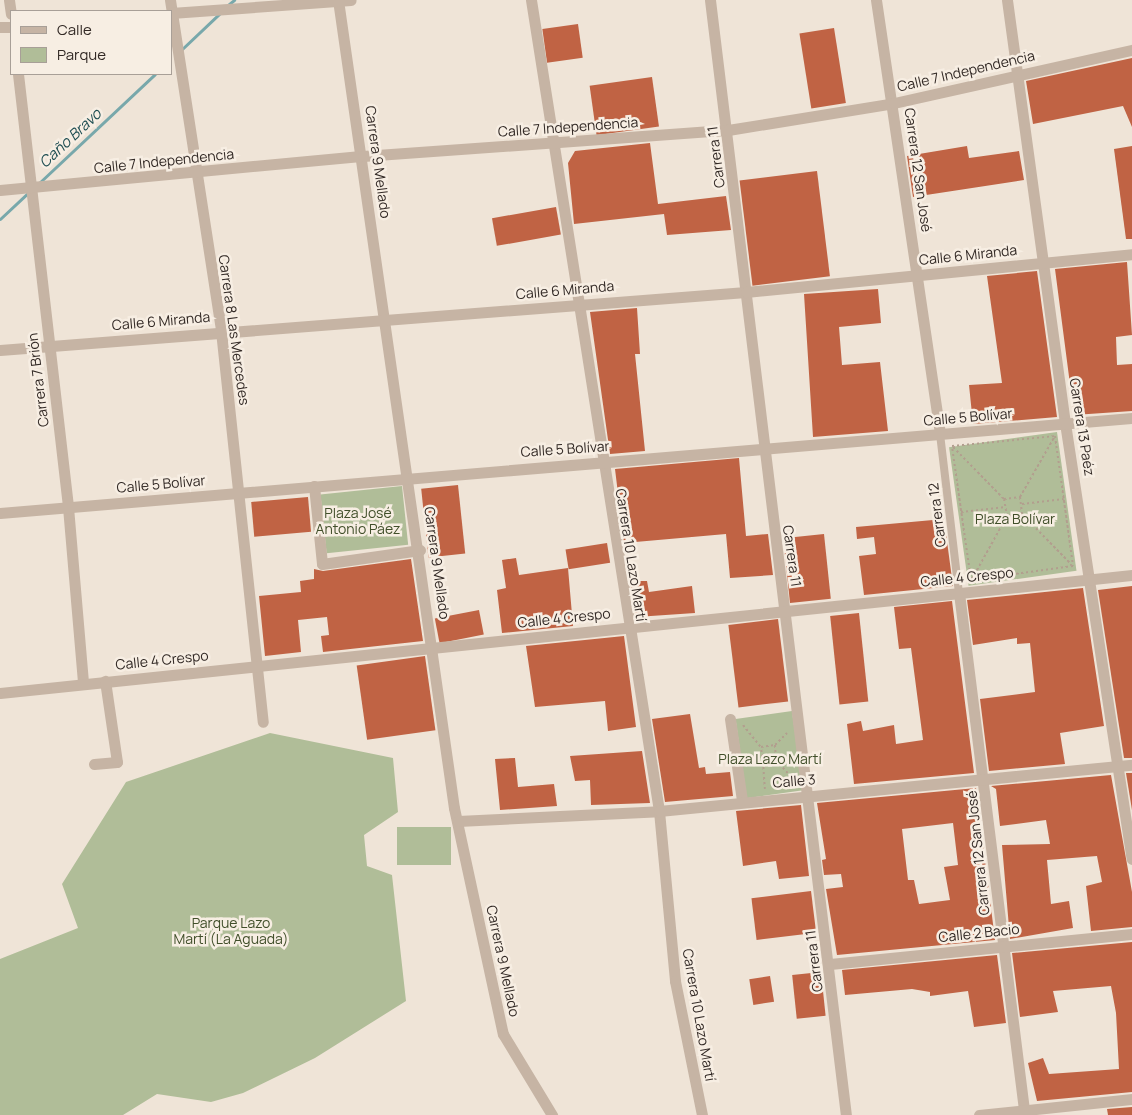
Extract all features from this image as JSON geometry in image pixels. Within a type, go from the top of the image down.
[{"type":"street","points":[[172,13],[351,0]]},
{"type":"street","name":"Carrera 10 Lazo Martí","points":[[531,0],[627,626],[659,811],[675,981],[702,1115]]},
{"type":"street","name":"Carrera 11","points":[[710,0],[728,130],[762,450],[830,964],[846,1115]]},
{"type":"street","name":"Carrera 12 San José","points":[[876,0],[894,103],[940,434]]},
{"type":"street","name":"Carrera 13 Paéz","points":[[1007,0],[1065,423],[1092,579],[1132,859]]},
{"type":"street","name":"Carrera 9 Mellado","points":[[338,1],[363,156],[383,320],[409,476],[458,821],[503,1034],[552,1115]]},
{"type":"street","name":"Carrera 8 Las Mercedes","points":[[172,13],[221,332],[259,665],[263,722]]},
{"type":"street","name":"Calle 7 Independencia","points":[[0,190],[30,189],[363,156],[554,144],[728,130],[894,103],[1132,50]]},
{"type":"street","name":"Carrera 7 Brión","points":[[18,75],[68,507],[83,684]]},
{"type":"street","name":"Calle 6 Miranda","points":[[0,350],[578,303],[746,292],[1132,254]]},
{"type":"street","name":"Calle 5 Bolívar","points":[[0,513],[240,493],[409,476],[762,450],[1132,418]]},
{"type":"street","name":"Carrera 12","points":[[940,434],[959,593]]},
{"type":"street","points":[[314,486],[322,564],[420,550]]},
{"type":"street","name":"Calle 4 Crespo","points":[[0,693],[627,626],[784,612],[1132,575]]},
{"type":"street","name":"Carrera 12 San José","points":[[959,593],[985,778],[1003,945],[1024,1110]]},
{"type":"street","points":[[94,764],[117,762],[105,681]]},
{"type":"street","points":[[735,720],[742,800]]},
{"type":"street","name":"Calle 3","points":[[458,821],[659,811],[742,800],[1132,765]]},
{"type":"street","name":"Calle 2 Bacio","points":[[830,964],[1003,945],[1132,934]]},
{"type":"street","points":[[980,1115],[1132,1099]]},
{"type":"path","points":[[1057,432],[1020,497],[1022,514],[1077,571]]},
{"type":"path","points":[[952,446],[1055,436]]},
{"type":"path","points":[[1055,436],[1073,566]]},
{"type":"path","points":[[950,444],[1004,499],[1006,506],[1007,516],[968,585]]},
{"type":"path","points":[[952,446],[971,580]]},
{"type":"path","points":[[1004,499],[1020,497]]},
{"type":"path","points":[[1021,504],[1064,498]]},
{"type":"path","points":[[962,512],[1006,506]]},
{"type":"path","points":[[1007,516],[1022,514]]},
{"type":"path","points":[[971,580],[1073,566]]},
{"type":"path","points":[[735,720],[761,746],[765,794]]},
{"type":"path","points":[[761,746],[775,745],[794,726]]},
{"type":"path","points":[[775,745],[776,760],[798,784]]},
{"type":"path","points":[[763,762],[776,760]]},
{"type":"green space","name":"Plaza Bolívar","points":[[1057,432],[1076,571],[969,586],[949,447]]},
{"type":"green space","name":"Plaza José Antonio Páez","points":[[402,486],[408,545],[327,553],[320,495]]},
{"type":"green space","name":"Plaza Lazo Martí","points":[[792,711],[803,790],[747,798],[736,719]]},
{"type":"green space","name":"Parque Lazo Martí (La Aguada)","points":[[270,733],[393,758],[398,812],[364,835],[367,866],[392,875],[406,1001],[315,1058],[243,1093],[211,1102],[157,1094],[123,1115],[0,1115],[0,959],[78,928],[62,884],[126,782]]},
{"type":"green space","points":[[397,827],[451,827],[451,865],[397,865]]},
{"type":"building","points":[[578,24],[583,58],[547,63],[542,29]]},
{"type":"building","points":[[834,28],[846,103],[811,109],[799,33]]},
{"type":"building","points":[[1132,58],[1132,127],[1123,106],[1033,124],[1026,81]]},
{"type":"building","points":[[652,77],[659,127],[597,135],[590,86]]},
{"type":"building","points":[[650,143],[658,204],[726,196],[731,230],[667,235],[664,214],[574,224],[568,163],[575,151]]},
{"type":"building","points":[[967,146],[969,158],[1019,151],[1024,180],[913,197],[907,156]]},
{"type":"building","points":[[1132,146],[1132,239],[1126,239],[1114,149]]},
{"type":"building","points":[[817,171],[830,276],[752,286],[740,181]]},
{"type":"building","points":[[556,207],[561,235],[497,246],[492,218]]},
{"type":"building","points":[[1127,262],[1132,335],[1116,337],[1117,365],[1132,364],[1132,411],[1074,415],[1055,269]]},
{"type":"building","points":[[1037,271],[1057,417],[973,424],[969,385],[1002,383],[987,276]]},
{"type":"building","points":[[878,289],[881,323],[839,327],[842,365],[880,362],[888,431],[813,437],[804,294]]},
{"type":"building","points":[[637,308],[640,354],[635,354],[645,451],[610,454],[590,312]]},
{"type":"building","points":[[739,458],[746,536],[768,534],[773,575],[730,578],[726,534],[624,543],[615,469]]},
{"type":"building","points":[[458,485],[465,554],[428,557],[421,489]]},
{"type":"building","points":[[308,497],[311,532],[254,537],[251,502]]},
{"type":"building","points":[[944,519],[953,586],[864,595],[859,556],[876,554],[874,537],[857,539],[856,527]]},
{"type":"building","points":[[824,534],[831,599],[790,603],[783,538]]},
{"type":"building","points":[[607,543],[610,563],[569,569],[566,550]]},
{"type":"building","points":[[516,558],[519,575],[568,568],[573,626],[502,633],[497,590],[506,588],[502,560]]},
{"type":"building","points":[[411,559],[423,641],[323,652],[321,636],[329,635],[327,617],[298,620],[301,652],[265,656],[259,596],[301,592],[300,581],[314,579],[314,569],[323,571]]},
{"type":"building","points":[[630,581],[647,581],[649,592],[692,586],[695,613],[636,617]]},
{"type":"building","points":[[1132,586],[1132,758],[1124,758],[1098,590]]},
{"type":"building","points":[[1083,588],[1104,726],[1060,733],[1065,764],[989,771],[980,699],[1035,692],[1030,643],[1017,644],[1017,638],[973,645],[967,600]]},
{"type":"building","points":[[952,601],[974,773],[854,784],[847,724],[861,721],[863,731],[894,725],[896,744],[923,740],[911,648],[899,649],[894,607]]},
{"type":"building","points":[[479,610],[484,635],[440,643],[435,619]]},
{"type":"building","points":[[859,613],[868,702],[839,705],[830,616]]},
{"type":"building","points":[[778,619],[788,701],[738,707],[728,625]]},
{"type":"building","points":[[624,636],[636,727],[608,731],[605,701],[535,707],[526,646]]},
{"type":"building","points":[[425,656],[435,730],[367,740],[357,666]]},
{"type":"building","points":[[690,714],[699,768],[705,767],[706,774],[730,772],[733,796],[665,802],[652,719]]},
{"type":"building","points":[[642,751],[650,803],[591,805],[590,780],[575,781],[570,756]]},
{"type":"building","points":[[515,758],[518,787],[554,784],[557,806],[500,810],[495,759]]},
{"type":"building","points":[[1126,773],[1132,773],[1132,810]]},
{"type":"building","points":[[1111,775],[1132,892],[1132,927],[1091,931],[1086,886],[1102,882],[1097,856],[1047,860],[1051,904],[1069,901],[1073,928],[1010,939],[1002,845],[1050,844],[1046,820],[1000,826],[996,789],[991,786]]},
{"type":"building","points":[[976,788],[995,940],[837,955],[826,889],[843,887],[841,874],[824,875],[822,860],[826,859],[817,803]],"holes":[[[953,823],[958,865],[944,867],[950,900],[919,904],[914,880],[908,880],[902,829]]]},
{"type":"building","points":[[801,805],[809,876],[779,879],[776,861],[743,866],[736,811]]},
{"type":"building","points":[[811,891],[816,933],[757,940],[751,898]]},
{"type":"building","points":[[1132,942],[1132,1092],[1037,1101],[1028,1063],[1043,1058],[1049,1074],[1119,1069],[1116,1013],[1111,986],[1053,991],[1058,1012],[1020,1017],[1012,953]]},
{"type":"building","points":[[997,955],[1006,1023],[974,1027],[968,991],[930,996],[930,992],[912,989],[845,995],[842,970]]},
{"type":"building","points":[[821,972],[826,1016],[797,1019],[792,975]]},
{"type":"building","points":[[770,976],[774,1002],[753,1005],[749,979]]},
{"type":"building","points":[[1132,1107],[1132,1115],[1108,1115],[1107,1109]]},
{"type":"waterway","name":"Caño Bravo","points":[[228,5],[234,0]]},
{"type":"waterway","name":"Caño Bravo","points":[[181,50],[220,13]]},
{"type":"waterway","name":"Caño Bravo","points":[[39,183],[154,75]]},
{"type":"waterway","name":"Caño Bravo","points":[[0,219],[29,192]]}]
